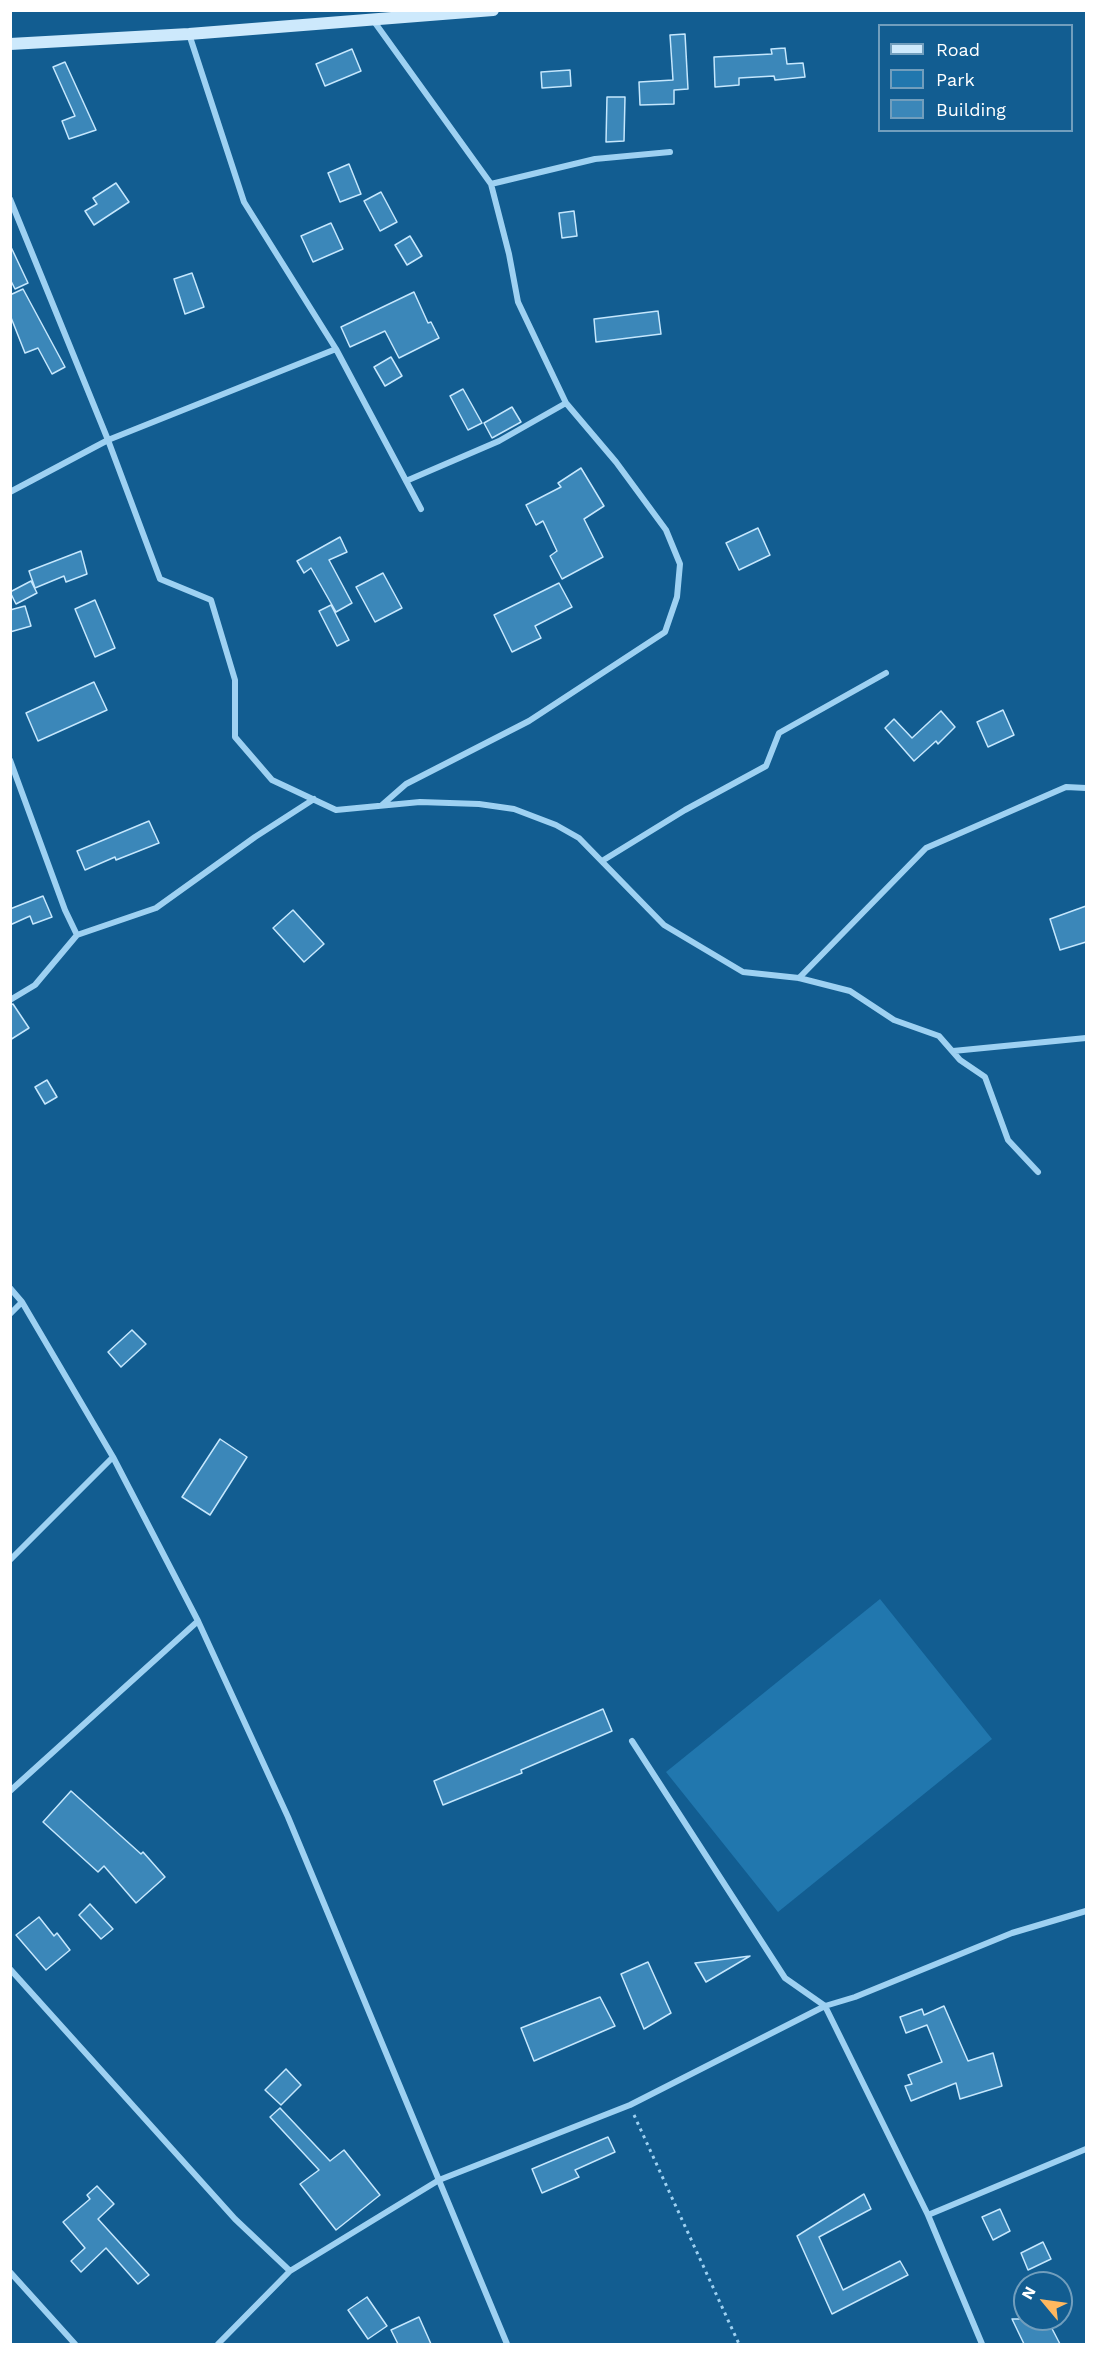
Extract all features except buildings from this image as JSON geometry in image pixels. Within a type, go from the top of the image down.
[{"type":"street","points":[[10,44],[189,34],[493,10]]},
{"type":"street","points":[[372,20],[491,184],[509,254],[518,302],[566,403],[616,462],[666,530],[680,564],[677,597],[664,632],[529,721],[406,784],[381,806]]},
{"type":"street","points":[[189,34],[244,202],[336,349],[421,509]]},
{"type":"street","points":[[491,184],[595,159],[670,152]]},
{"type":"street","points":[[10,199],[108,440],[160,579],[212,600],[235,680],[235,737],[272,780],[336,810],[420,802],[479,804],[514,809],[556,825],[579,838],[664,925],[743,972],[799,978],[850,991],[894,1020],[939,1036],[960,1060],[985,1077],[1008,1140],[1038,1172]]},
{"type":"street","points":[[10,492],[108,440],[336,349]]},
{"type":"street","points":[[406,481],[499,441],[566,403]]},
{"type":"street","points":[[602,861],[685,810],[766,766],[779,733],[886,673]]},
{"type":"street","points":[[10,760],[65,910],[77,935]]},
{"type":"street","points":[[799,978],[926,848],[1066,788],[1086,788]]},
{"type":"street","points":[[10,1000],[34,985],[77,935],[156,908],[255,837],[314,799]]},
{"type":"street","points":[[953,1051],[1086,1038]]},
{"type":"street","points":[[10,1288],[22,1302],[113,1457],[198,1621],[288,1817],[507,2344]]},
{"type":"street","points":[[10,1314],[22,1302]]},
{"type":"street","points":[[10,1560],[113,1457]]},
{"type":"street","points":[[10,1791],[198,1621]]},
{"type":"street","points":[[632,1741],[784,1978],[825,2006],[927,2215],[982,2344]]},
{"type":"street","points":[[218,2344],[290,2271],[439,2180],[630,2105],[825,2006],[855,1997],[1012,1933],[1086,1911]]},
{"type":"street","points":[[10,1969],[235,2219],[290,2271]]},
{"type":"street","points":[[927,2215],[1086,2149]]},
{"type":"street","points":[[10,2272],[75,2344]]},
{"type":"path","points":[[630,2105],[739,2344]]},
{"type":"green space","points":[[880,1599],[992,1739],[778,1912],[666,1772]]}]
